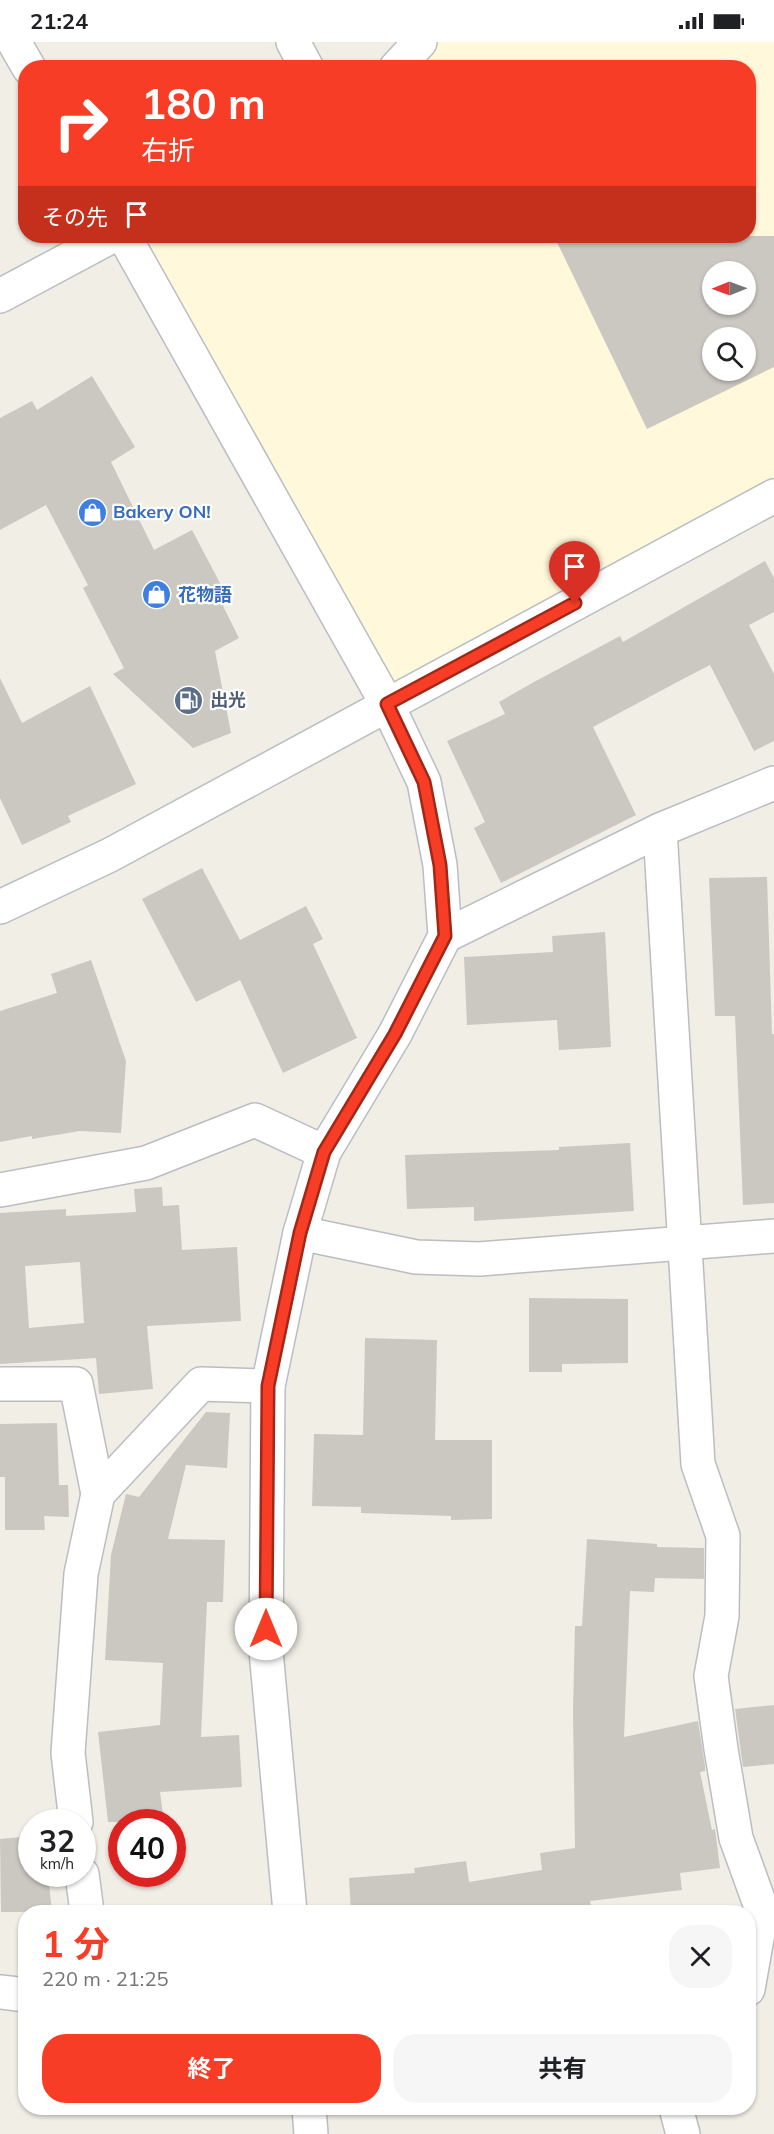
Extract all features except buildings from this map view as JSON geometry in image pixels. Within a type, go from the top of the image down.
[{"type":"street","points":[[14,42],[24,60]]},
{"type":"street","points":[[293,42],[303,60]]},
{"type":"street","points":[[403,60],[420,42]]},
{"type":"street","points":[[0,296],[99,243]]},
{"type":"street","points":[[128,243],[387,704],[424,782],[440,865],[445,936],[395,1034],[324,1152],[300,1233],[268,1386],[266,1651],[289,1905]]},
{"type":"street","points":[[2,902],[110,855],[774,496]]},
{"type":"street","points":[[445,936],[660,830],[774,783]]},
{"type":"street","points":[[660,830],[687,1242],[698,1464],[723,1536],[722,1616],[711,1676],[736,1838],[768,1910],[756,1957]]},
{"type":"street","points":[[0,1190],[146,1163],[255,1120],[324,1152]]},
{"type":"street","points":[[300,1233],[416,1257],[479,1259],[774,1236]]},
{"type":"street","points":[[0,1384],[76,1384],[98,1494],[81,1574],[68,1753],[74,1809]]},
{"type":"street","points":[[98,1494],[201,1384],[268,1386]]},
{"type":"street","points":[[84,1887],[86,1905]]},
{"type":"street","points":[[0,1992],[18,1994]]},
{"type":"street","points":[[310,2115],[311,2134]]},
{"type":"street","points":[[678,2115],[683,2134]]},
{"type":"shaded area","points":[[420,42],[774,42],[774,496],[387,704],[128,243],[756,243],[756,60],[403,60]]},
{"type":"place","name":"Bakery ON!","points":[[92,512]]},
{"type":"place","name":"花物語","points":[[157,595]]},
{"type":"place","name":"出光","points":[[189,700]]},
{"type":"route","points":[[266,1629],[268,1386],[300,1233],[324,1152],[395,1034],[445,936],[440,865],[424,782],[387,704],[575,603]]}]
